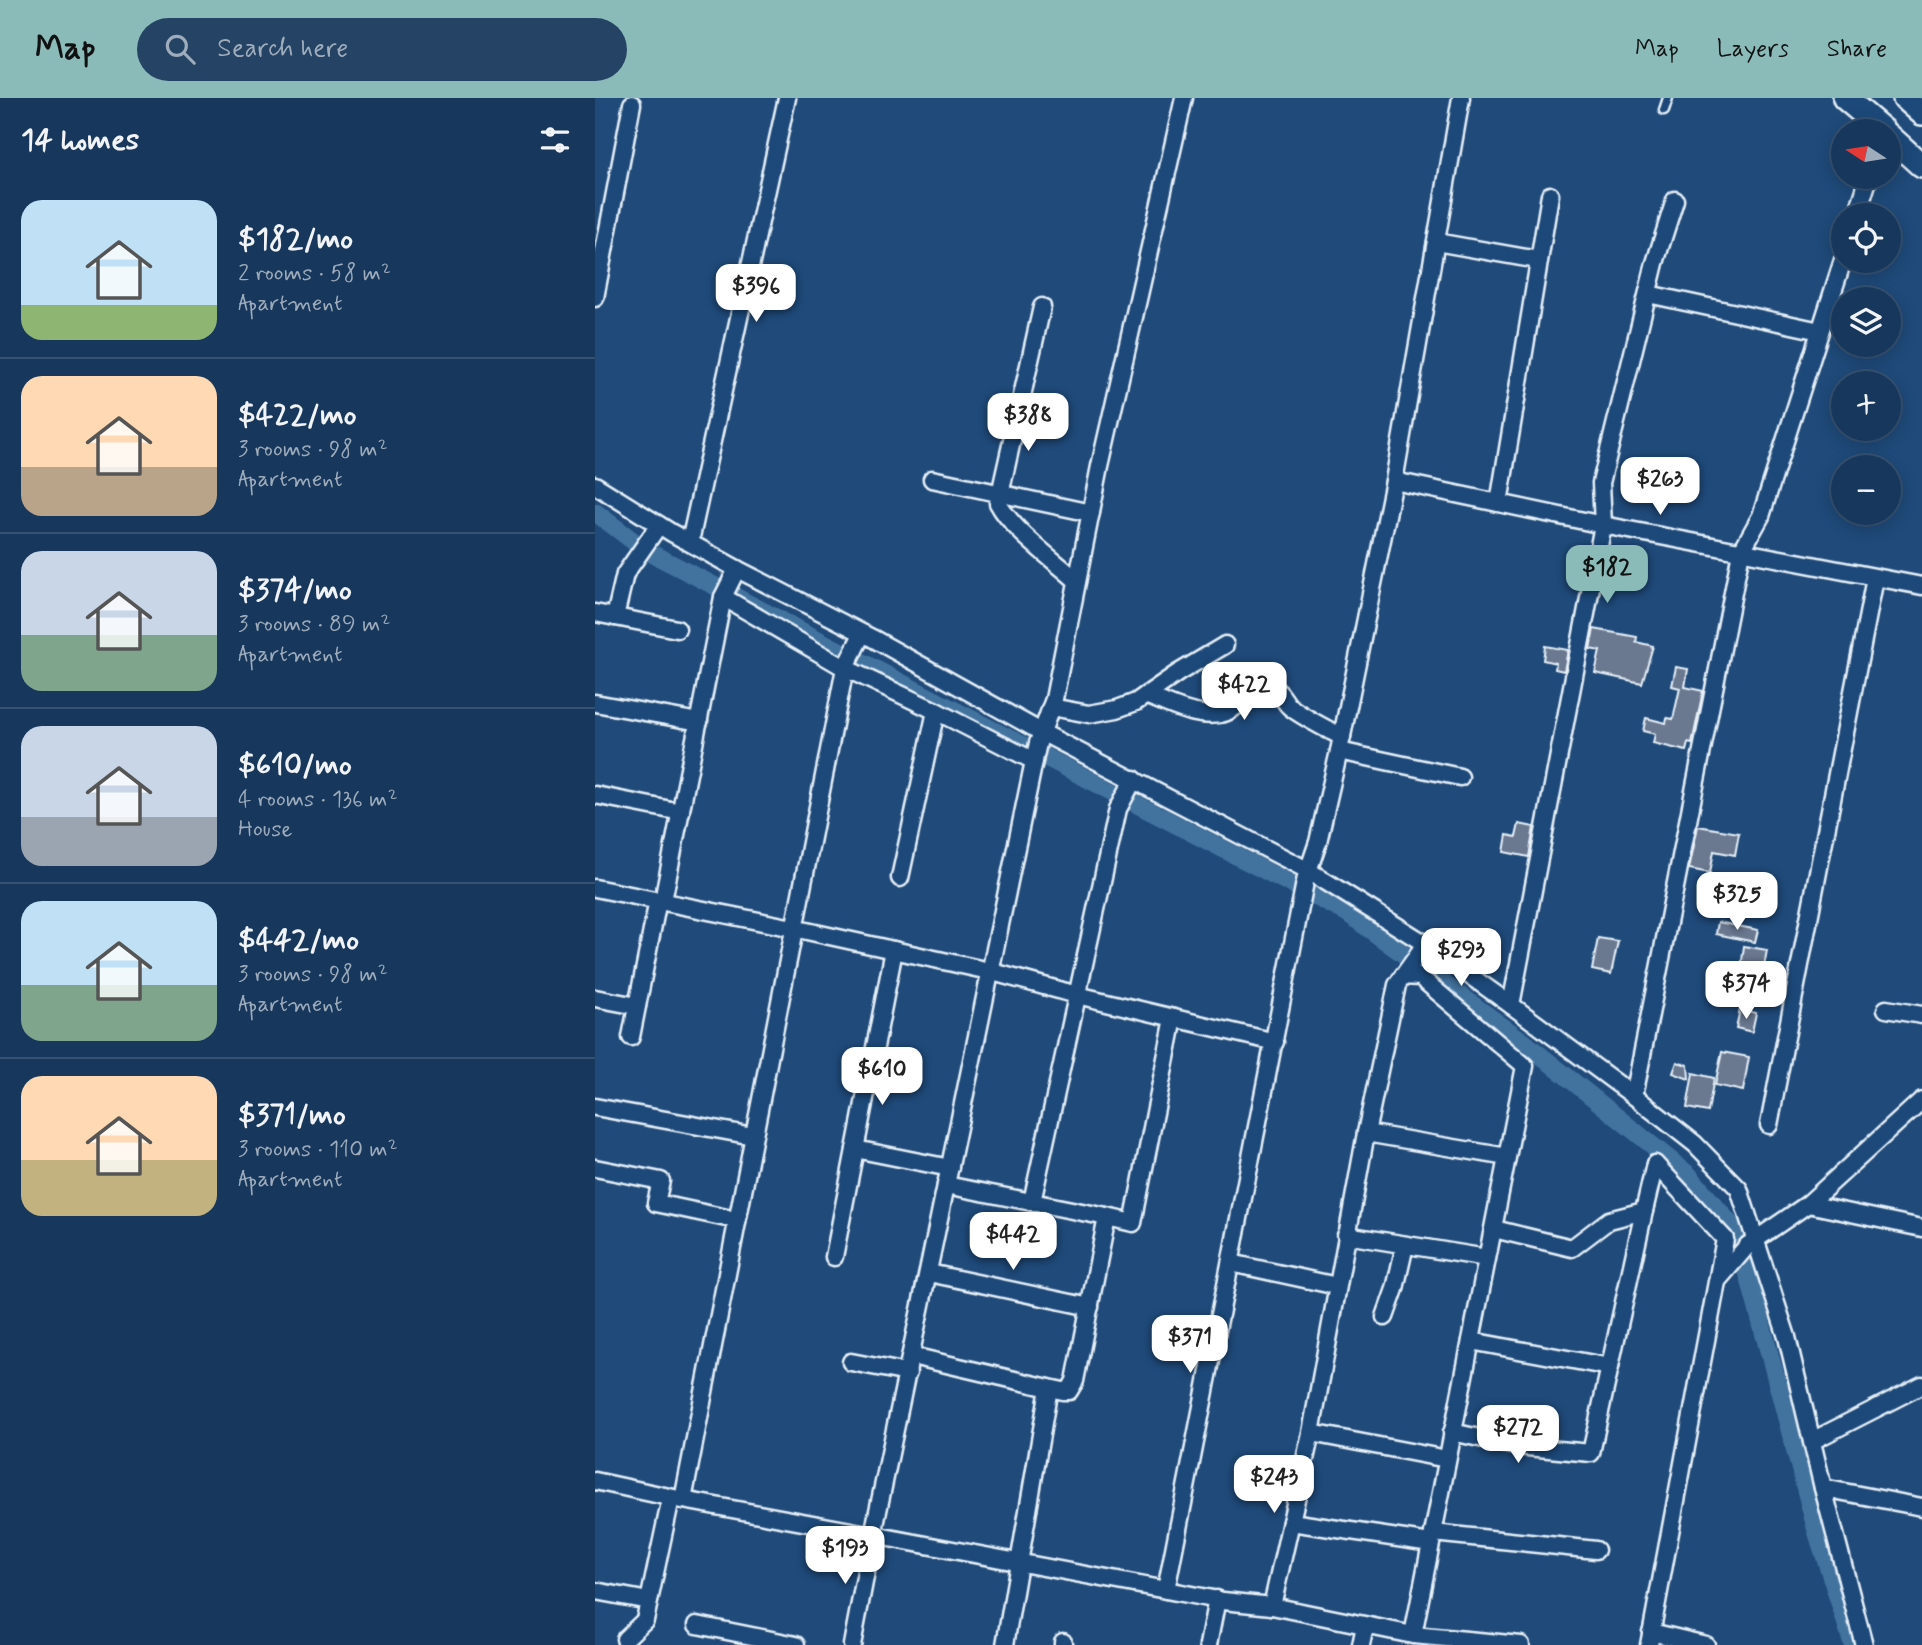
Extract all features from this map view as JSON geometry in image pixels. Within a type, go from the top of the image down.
[{"type":"main road","points":[[1845,98],[1870,119]]},
{"type":"main road","points":[[1905,98],[1922,113]]},
{"type":"main road","points":[[1901,147],[1922,166]]},
{"type":"street","points":[[690,542],[787,98]]},
{"type":"street","points":[[857,1644],[873,1535],[989,971],[1034,761],[1051,707],[1100,466],[1184,98]]},
{"type":"street","points":[[1166,1590],[1308,874],[1341,744],[1394,481],[1461,98]]},
{"type":"street","points":[[595,298],[632,104]]},
{"type":"street","points":[[1499,503],[1550,195]]},
{"type":"street","points":[[1511,1005],[1603,525],[1601,483],[1647,294],[1675,200]]},
{"type":"street","points":[[1436,242],[1538,260]]},
{"type":"street","points":[[1634,1096],[1741,552],[1762,516],[1839,273]]},
{"type":"street","points":[[1647,294],[1820,331]]},
{"type":"street","points":[[1041,307],[998,503],[1003,512],[1031,540],[1077,581]]},
{"type":"street","points":[[932,479],[1091,513]]},
{"type":"street","points":[[1394,481],[1603,525],[1922,586]]},
{"type":"street","points":[[595,485],[690,542],[734,575],[859,639],[1130,787],[1308,874],[1414,960],[1511,1005],[1695,1144],[1739,1189],[1752,1243],[1787,1338],[1864,1645]]},
{"type":"street","points":[[615,617],[625,573],[659,525]]},
{"type":"street","points":[[631,1037],[681,812],[723,597],[734,575]]},
{"type":"street","points":[[1769,1125],[1875,578]]},
{"type":"street","points":[[723,597],[845,668],[1034,761]]},
{"type":"street","points":[[595,613],[677,629]]},
{"type":"street","points":[[625,1639],[645,1620],[677,1499],[753,1136],[845,668],[859,639]]},
{"type":"street","points":[[1051,707],[1089,714],[1118,709],[1136,702],[1225,645]]},
{"type":"street","points":[[1146,695],[1205,715],[1223,714],[1254,691],[1270,688],[1280,692],[1287,705],[1341,744],[1460,777]]},
{"type":"street","points":[[595,704],[699,722]]},
{"type":"street","points":[[900,878],[936,711]]},
{"type":"street","points":[[1032,1202],[1118,808],[1130,787]]},
{"type":"street","points":[[595,795],[681,812]]},
{"type":"street","points":[[595,888],[989,971],[1275,1042]]},
{"type":"street","points":[[834,1257],[894,950]]},
{"type":"street","points":[[1272,1606],[1311,1433],[1346,1235],[1397,985],[1414,960]]},
{"type":"street","points":[[1413,1635],[1525,1066],[1420,976],[1414,960]]},
{"type":"street","points":[[595,998],[637,1006]]},
{"type":"street","points":[[1886,1009],[1922,1015]]},
{"type":"street","points":[[946,1185],[1133,1223],[1174,1018]]},
{"type":"street","points":[[1716,1282],[1752,1243],[1808,1204],[1922,1100]]},
{"type":"street","points":[[595,1107],[753,1136]]},
{"type":"street","points":[[1366,1133],[1507,1157]]},
{"type":"street","points":[[855,1149],[950,1168]]},
{"type":"street","points":[[1452,1432],[1516,1446],[1591,1453],[1655,1164],[1725,1239],[1650,1639],[1706,1645]]},
{"type":"street","points":[[595,1168],[660,1181],[656,1203],[736,1220]]},
{"type":"street","points":[[1808,1204],[1922,1228]]},
{"type":"street","points":[[1493,1229],[1572,1248],[1609,1220],[1644,1211]]},
{"type":"street","points":[[851,1362],[910,1364],[1069,1391],[1073,1387],[1107,1217]]},
{"type":"street","points":[[1346,1235],[1487,1258]]},
{"type":"street","points":[[1385,1317],[1395,1289],[1405,1245]]},
{"type":"street","points":[[1231,1263],[1337,1286]]},
{"type":"street","points":[[929,1273],[1090,1307]]},
{"type":"street","points":[[1471,1341],[1610,1367]]},
{"type":"street","points":[[1812,1441],[1922,1385]]},
{"type":"street","points":[[1005,1645],[1049,1388]]},
{"type":"street","points":[[1311,1433],[1447,1459]]},
{"type":"street","points":[[595,1481],[677,1499],[1217,1600],[1272,1606],[1413,1635],[1459,1642],[1521,1645]]},
{"type":"street","points":[[1823,1488],[1922,1507]]},
{"type":"street","points":[[1291,1522],[1432,1538],[1596,1550]]},
{"type":"street","points":[[595,1591],[649,1601]]},
{"type":"street","points":[[1208,1645],[1217,1600]]},
{"type":"street","points":[[697,1625],[796,1645]]},
{"type":"street","points":[[1361,1645],[1365,1626]]},
{"type":"lane","points":[[1664,110],[1668,98]]},
{"type":"building","points":[[1594,629],[1637,637],[1636,642],[1653,646],[1642,683],[1595,673],[1600,651],[1590,649]]},
{"type":"building","points":[[1545,646],[1568,650],[1564,671],[1555,669],[1556,663],[1543,660]]},
{"type":"building","points":[[1676,667],[1688,669],[1685,687],[1703,691],[1692,744],[1688,743],[1686,751],[1653,743],[1655,734],[1643,731],[1646,718],[1666,723],[1667,718],[1673,719],[1680,688],[1672,686]]},
{"type":"building","points":[[1519,824],[1534,827],[1529,857],[1504,852],[1507,835],[1516,837]]},
{"type":"building","points":[[1698,826],[1739,833],[1735,855],[1714,851],[1710,873],[1689,869]]},
{"type":"building","points":[[1718,922],[1758,930],[1755,942],[1716,934]]},
{"type":"building","points":[[1598,938],[1618,941],[1611,974],[1592,970]]},
{"type":"building","points":[[1744,946],[1767,950],[1763,972],[1741,968]]},
{"type":"building","points":[[1740,1009],[1756,1013],[1752,1032],[1736,1028]]},
{"type":"building","points":[[1722,1052],[1749,1057],[1743,1091],[1715,1085]]},
{"type":"building","points":[[1677,1062],[1688,1065],[1689,1079],[1673,1073]]},
{"type":"building","points":[[1693,1073],[1714,1078],[1708,1112],[1687,1108]]},
{"type":"waterway","points":[[595,512],[645,550],[1347,913],[1524,1042],[1689,1175],[1737,1232],[1816,1529],[1853,1645]]}]
